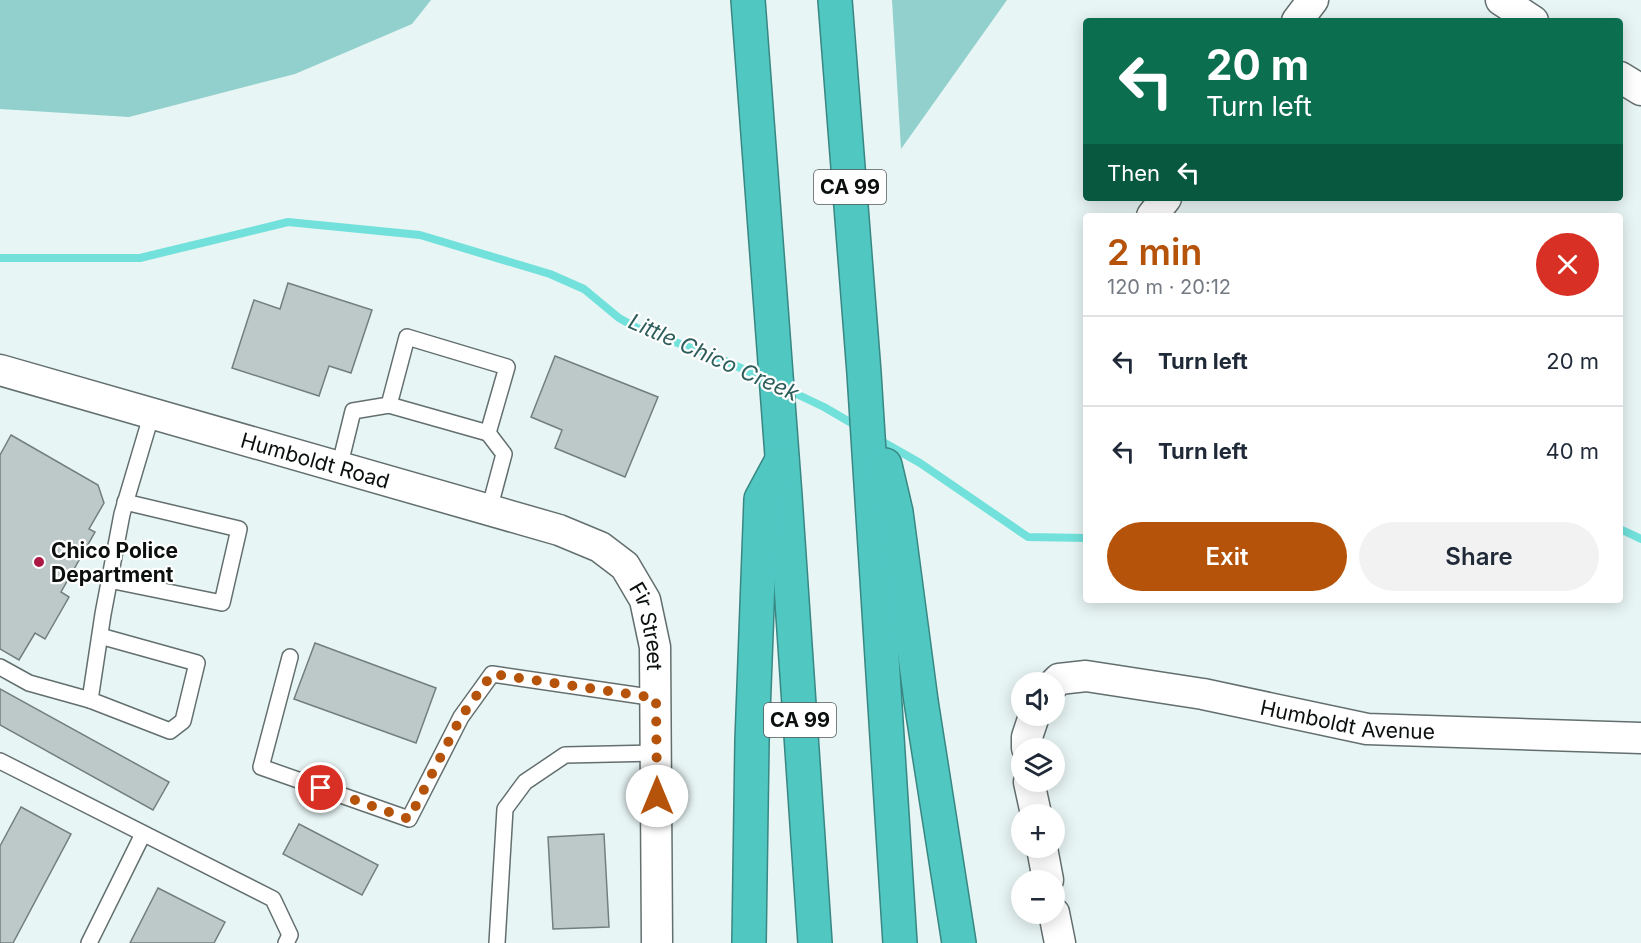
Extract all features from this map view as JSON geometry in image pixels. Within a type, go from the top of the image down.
[{"type":"highway","name":"CA 99","points":[[748,0],[815,943]]},
{"type":"highway","name":"CA 99","points":[[836,0],[864,373],[884,505],[900,943]]},
{"type":"highway","points":[[749,943],[752,741],[761,499],[781,453]]},
{"type":"highway","points":[[884,505],[921,701],[959,943]]},
{"type":"street","points":[[1299,18],[1313,0]]},
{"type":"street","points":[[1501,0],[1528,18]]},
{"type":"street","points":[[1623,79],[1641,90]]},
{"type":"street","points":[[1154,213],[1164,201]]},
{"type":"street","name":"Humboldt Road","points":[[0,370],[559,530],[600,547],[625,566]]},
{"type":"street","name":"Fir Street","points":[[625,566],[645,600],[655,647],[657,943]]},
{"type":"street","name":"Humboldt Avenue","points":[[1065,680],[1086,676],[1203,694],[1367,729],[1641,738]]},
{"type":"street","points":[[1056,924],[1060,943]]},
{"type":"lane","points":[[389,405],[407,338],[507,367],[488,433]]},
{"type":"lane","points":[[339,468],[353,411],[389,405],[488,433],[504,454],[489,510]]},
{"type":"lane","points":[[90,700],[109,580],[125,502],[152,413]]},
{"type":"lane","points":[[109,580],[222,603],[239,529],[125,502]]},
{"type":"lane","points":[[0,667],[29,683],[90,700],[170,731],[183,722],[197,663],[100,636]]},
{"type":"lane","points":[[290,657],[261,767],[409,819],[461,717],[492,674],[656,698]]},
{"type":"lane","points":[[497,943],[505,809],[525,782],[565,755],[656,753]]},
{"type":"lane","points":[[0,761],[273,899],[290,935],[286,943]]},
{"type":"lane","points":[[89,943],[143,834]]},
{"type":"shaded area","points":[[0,0],[431,0],[412,24],[295,74],[129,117],[0,109]]},
{"type":"shaded area","points":[[892,0],[1007,0],[901,149]]},
{"type":"building","points":[[288,283],[372,310],[351,373],[329,366],[319,396],[232,368],[254,300],[280,309]]},
{"type":"building","points":[[555,356],[658,397],[625,477],[555,448],[562,430],[531,417]]},
{"type":"building","name":"Chico Police Department","points":[[11,435],[98,485],[104,503],[89,529],[95,532],[61,592],[69,597],[45,639],[35,633],[19,660],[0,649],[0,455]]},
{"type":"building","points":[[315,643],[436,688],[416,743],[294,699]]},
{"type":"building","points":[[0,689],[169,782],[153,810],[0,725]]},
{"type":"building","points":[[21,807],[71,834],[13,943],[0,943],[0,846]]},
{"type":"building","points":[[299,824],[378,865],[362,895],[283,854]]},
{"type":"building","points":[[604,834],[609,927],[553,929],[548,837]]},
{"type":"building","points":[[158,888],[225,922],[214,943],[130,943]]},
{"type":"waterway","name":"Little Chico Creek","points":[[0,258],[140,258],[288,222],[420,235],[550,274],[584,289],[619,318],[637,328],[721,359],[769,381]]},
{"type":"waterway","name":"Little Chico Creek","points":[[784,388],[824,407],[860,428]]},
{"type":"waterway","name":"Little Chico Creek","points":[[876,438],[920,463],[1028,537],[1083,538]]},
{"type":"waterway","name":"Little Chico Creek","points":[[1623,530],[1641,539]]},
{"type":"place","name":"Chico Police Department","points":[[39,562]]},
{"type":"route","points":[[321,788],[409,819],[461,717],[492,674],[656,698],[657,796]]}]
